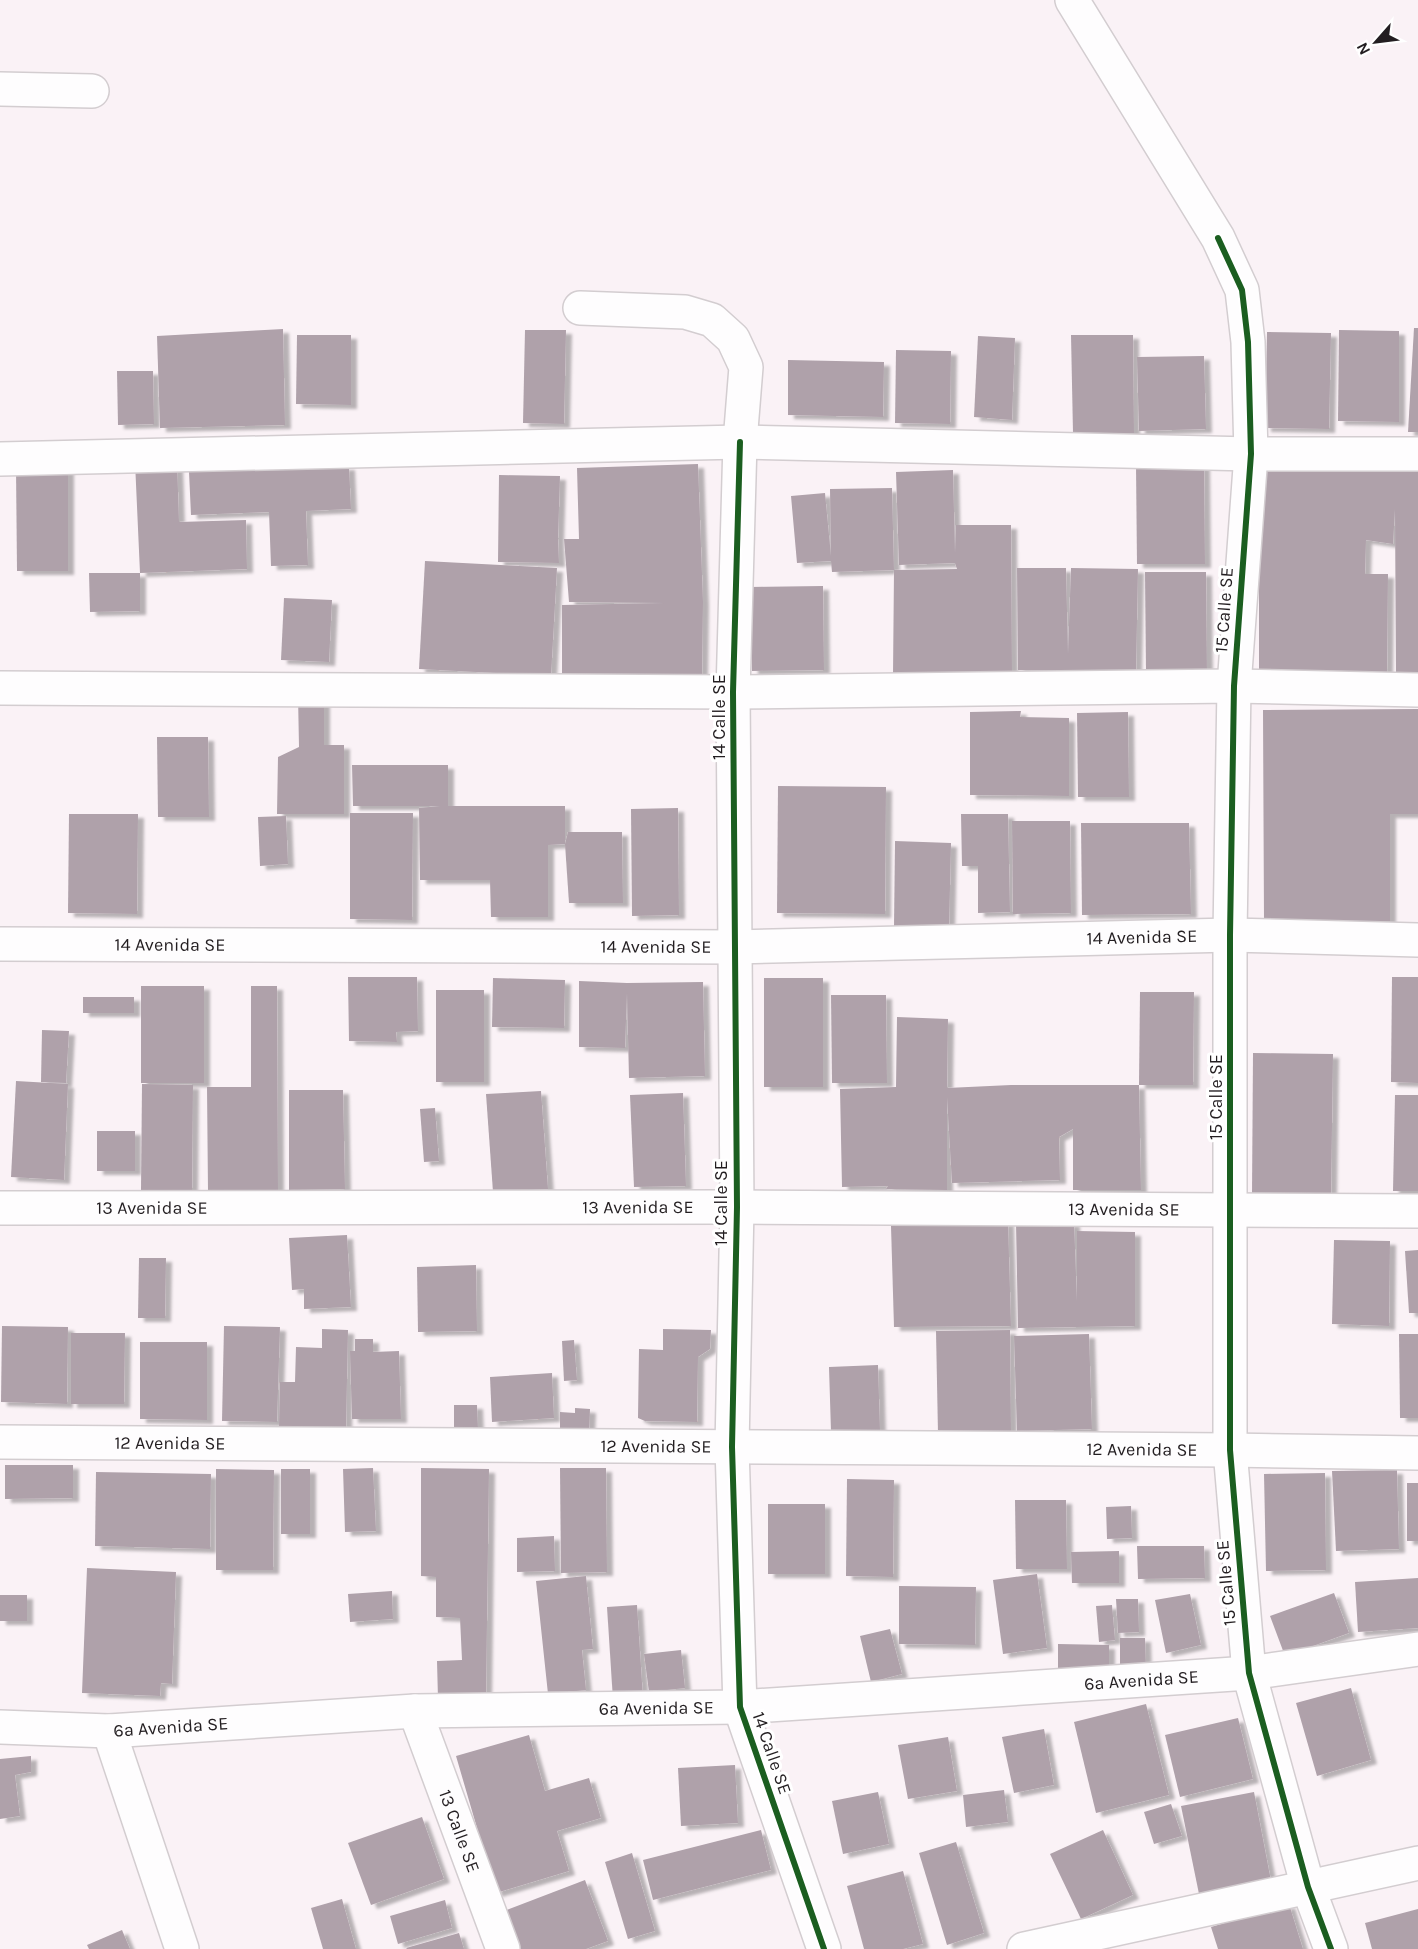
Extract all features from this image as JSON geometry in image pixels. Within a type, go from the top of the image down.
[{"type":"street","name":"15 Calle SE","points":[[1072,0],[1218,238],[1242,290],[1248,342],[1251,454],[1234,686],[1230,935],[1230,1450],[1250,1673],[1308,1887],[1331,1949]]},
{"type":"street","points":[[0,89],[92,91]]},
{"type":"street","name":"14 Calle SE","points":[[580,308],[685,312],[712,320],[734,339],[746,366],[740,442],[733,692],[737,1207],[732,1447],[740,1707],[824,1949]]},
{"type":"street","points":[[0,459],[740,442],[1251,454],[1418,454]]},
{"type":"street","points":[[0,688],[733,692],[1234,686],[1418,690]]},
{"type":"street","name":"14 Avenida SE","points":[[0,944],[735,947],[1230,935],[1418,940]]},
{"type":"street","name":"13 Avenida SE","points":[[0,1208],[737,1207],[1418,1211]]},
{"type":"street","name":"12 Avenida SE","points":[[0,1442],[1418,1453]]},
{"type":"street","name":"6a Avenida SE","points":[[0,1727],[109,1731],[415,1711],[740,1707],[1250,1673],[1418,1649]]},
{"type":"street","name":"13 Calle SE","points":[[415,1711],[503,1949]]},
{"type":"street","points":[[109,1731],[182,1949]]},
{"type":"street","points":[[1024,1949],[1418,1863]]},
{"type":"building","points":[[1414,328],[1418,328],[1418,432],[1408,432]]},
{"type":"building","points":[[283,329],[285,425],[160,428],[157,336]]},
{"type":"building","points":[[525,330],[566,330],[564,424],[523,423]]},
{"type":"building","points":[[1339,330],[1399,331],[1399,422],[1338,421]]},
{"type":"building","points":[[1267,332],[1331,333],[1329,429],[1265,428]]},
{"type":"building","points":[[297,335],[351,335],[351,405],[296,404]]},
{"type":"building","points":[[1071,335],[1133,335],[1134,433],[1073,433]]},
{"type":"building","points":[[978,336],[1015,338],[1012,420],[974,417]]},
{"type":"building","points":[[896,350],[951,351],[950,424],[895,423]]},
{"type":"building","points":[[1204,356],[1206,429],[1139,431],[1137,357]]},
{"type":"building","points":[[788,360],[884,362],[883,417],[788,415]]},
{"type":"building","points":[[117,371],[153,371],[154,424],[118,425]]},
{"type":"building","points":[[177,461],[179,522],[246,520],[247,569],[140,573],[135,462]]},
{"type":"building","points":[[698,464],[703,602],[702,675],[562,677],[562,605],[664,603],[569,602],[564,539],[579,539],[577,468]]},
{"type":"building","points":[[1136,465],[1204,465],[1205,564],[1137,564]]},
{"type":"building","points":[[1262,465],[1418,471],[1418,675],[1396,676],[1395,509],[1393,544],[1366,540],[1365,574],[1388,574],[1387,672],[1259,671]]},
{"type":"building","points":[[349,466],[351,509],[306,511],[308,565],[271,566],[269,512],[191,515],[189,472]]},
{"type":"building","points":[[16,467],[68,467],[68,571],[17,571]]},
{"type":"building","points":[[953,470],[955,553],[956,525],[1011,525],[1012,674],[893,675],[894,570],[957,569],[955,563],[899,565],[896,472]]},
{"type":"building","points":[[499,475],[560,476],[559,563],[498,562]]},
{"type":"building","points":[[892,488],[894,570],[832,572],[831,561],[797,563],[791,496],[825,493],[831,556],[830,489]]},
{"type":"building","points":[[425,561],[557,568],[551,676],[419,669]]},
{"type":"building","points":[[1017,568],[1066,568],[1068,654],[1071,568],[1138,569],[1136,672],[1018,670]]},
{"type":"building","points":[[1145,572],[1206,572],[1207,676],[1146,675]]},
{"type":"building","points":[[89,573],[140,573],[140,611],[90,612]]},
{"type":"building","points":[[823,586],[824,670],[752,671],[750,587]]},
{"type":"building","points":[[284,598],[332,600],[329,662],[281,660]]},
{"type":"building","points":[[298,695],[324,695],[324,745],[344,745],[344,814],[277,814],[278,757],[299,747]]},
{"type":"building","points":[[1418,709],[1418,814],[1390,814],[1390,921],[1264,921],[1263,710]]},
{"type":"building","points":[[1021,711],[1020,717],[1069,718],[1069,796],[970,795],[970,712]]},
{"type":"building","points":[[1128,712],[1129,797],[1078,797],[1077,713]]},
{"type":"building","points":[[157,737],[208,737],[209,817],[158,817]]},
{"type":"building","points":[[352,765],[448,765],[448,806],[565,806],[565,844],[548,845],[548,917],[491,917],[490,880],[420,880],[419,808],[440,806],[353,806]]},
{"type":"building","points":[[778,786],[886,787],[885,914],[777,913]]},
{"type":"building","points":[[678,808],[679,915],[632,916],[631,809]]},
{"type":"building","points":[[350,813],[413,813],[412,920],[350,919]]},
{"type":"building","points":[[69,814],[138,814],[137,914],[68,913]]},
{"type":"building","points":[[961,814],[1008,814],[1010,912],[978,913],[978,866],[962,866]]},
{"type":"building","points":[[286,816],[288,864],[260,866],[258,817]]},
{"type":"building","points":[[1012,821],[1070,821],[1071,913],[1013,914]]},
{"type":"building","points":[[1081,823],[1189,823],[1191,914],[1082,915]]},
{"type":"building","points":[[568,832],[622,832],[623,903],[569,903],[565,844]]},
{"type":"building","points":[[895,841],[951,843],[949,929],[894,927]]},
{"type":"building","points":[[348,977],[417,977],[418,1031],[396,1032],[397,1042],[349,1041]]},
{"type":"building","points":[[1392,977],[1418,977],[1418,1083],[1391,1082]]},
{"type":"building","points":[[493,978],[565,980],[564,1028],[492,1027]]},
{"type":"building","points":[[764,978],[823,978],[823,1087],[764,1087]]},
{"type":"building","points":[[579,981],[703,982],[705,1076],[629,1078],[627,993],[625,1048],[579,1047]]},
{"type":"building","points":[[141,986],[204,986],[204,1083],[141,1083]]},
{"type":"building","points":[[251,986],[277,986],[278,1192],[208,1192],[207,1087],[251,1087]]},
{"type":"building","points":[[436,990],[484,990],[484,1082],[436,1082]]},
{"type":"building","points":[[1140,992],[1194,992],[1193,1085],[1139,1085]]},
{"type":"building","points":[[831,995],[886,995],[887,1083],[832,1083]]},
{"type":"building","points":[[83,997],[134,997],[134,1013],[83,1013]]},
{"type":"building","points":[[897,1017],[948,1019],[947,1088],[1011,1085],[1139,1085],[1141,1190],[1073,1190],[1073,1129],[1059,1137],[1060,1180],[952,1183],[947,1097],[947,1190],[886,1189],[888,1186],[842,1187],[840,1089],[896,1087]]},
{"type":"building","points":[[42,1030],[69,1031],[66,1083],[41,1082]]},
{"type":"building","points":[[1253,1053],[1333,1054],[1331,1196],[1252,1194]]},
{"type":"building","points":[[16,1081],[68,1084],[64,1180],[11,1177]]},
{"type":"building","points":[[142,1084],[193,1085],[192,1191],[141,1190]]},
{"type":"building","points":[[289,1090],[343,1090],[345,1189],[289,1190]]},
{"type":"building","points":[[541,1091],[548,1189],[493,1192],[486,1094]]},
{"type":"building","points":[[683,1093],[686,1186],[634,1187],[630,1095]]},
{"type":"building","points":[[1395,1095],[1418,1095],[1418,1191],[1393,1191]]},
{"type":"building","points":[[435,1108],[439,1161],[424,1162],[420,1109]]},
{"type":"building","points":[[97,1131],[135,1131],[135,1171],[97,1171]]},
{"type":"building","points":[[1008,1221],[1011,1326],[894,1327],[891,1226]]},
{"type":"building","points":[[1074,1222],[1077,1301],[1077,1231],[1135,1232],[1135,1326],[1018,1328],[1016,1223]]},
{"type":"building","points":[[347,1235],[351,1307],[304,1309],[304,1289],[292,1290],[289,1238]]},
{"type":"building","points":[[1334,1240],[1390,1241],[1389,1326],[1332,1324]]},
{"type":"building","points":[[1418,1250],[1418,1313],[1409,1313],[1405,1251]]},
{"type":"building","points":[[139,1258],[166,1258],[165,1318],[138,1318]]},
{"type":"building","points":[[476,1265],[477,1331],[418,1332],[417,1267]]},
{"type":"building","points":[[2,1326],[68,1327],[67,1404],[1,1402]]},
{"type":"building","points":[[224,1326],[280,1327],[277,1422],[222,1421]]},
{"type":"building","points":[[322,1329],[348,1330],[346,1429],[279,1427],[280,1382],[295,1382],[296,1347],[322,1348]]},
{"type":"building","points":[[663,1329],[711,1330],[710,1349],[698,1357],[697,1422],[645,1421],[638,1418],[639,1349],[663,1350]]},
{"type":"building","points":[[1010,1330],[1011,1432],[938,1434],[936,1331]]},
{"type":"building","points":[[71,1333],[125,1333],[124,1404],[71,1404]]},
{"type":"building","points":[[1089,1334],[1092,1429],[1017,1431],[1014,1336]]},
{"type":"building","points":[[1399,1334],[1418,1334],[1418,1418],[1400,1418]]},
{"type":"building","points":[[355,1339],[373,1339],[373,1352],[399,1351],[401,1419],[352,1419],[350,1351],[355,1351]]},
{"type":"building","points":[[574,1340],[577,1380],[564,1381],[562,1341]]},
{"type":"building","points":[[140,1342],[207,1342],[207,1420],[140,1419]]},
{"type":"building","points":[[878,1365],[880,1431],[831,1432],[829,1367]]},
{"type":"building","points":[[552,1373],[554,1418],[492,1422],[490,1377]]},
{"type":"building","points":[[454,1405],[477,1405],[478,1429],[454,1429]]},
{"type":"building","points":[[575,1408],[590,1409],[589,1434],[560,1433],[560,1412],[575,1413]]},
{"type":"building","points":[[5,1465],[73,1465],[73,1498],[5,1499]]},
{"type":"building","points":[[373,1468],[376,1531],[345,1532],[343,1469]]},
{"type":"building","points":[[421,1468],[489,1469],[486,1697],[438,1699],[437,1661],[462,1660],[460,1618],[436,1617],[436,1577],[421,1576]]},
{"type":"building","points":[[560,1468],[606,1468],[607,1572],[561,1573]]},
{"type":"building","points":[[216,1469],[274,1470],[273,1570],[216,1570]]},
{"type":"building","points":[[281,1469],[310,1469],[310,1534],[281,1534]]},
{"type":"building","points":[[1397,1470],[1399,1549],[1336,1551],[1332,1471]]},
{"type":"building","points":[[96,1472],[211,1474],[210,1549],[95,1546]]},
{"type":"building","points":[[1325,1473],[1326,1570],[1266,1571],[1264,1474]]},
{"type":"building","points":[[847,1479],[894,1480],[893,1577],[846,1576]]},
{"type":"building","points":[[1407,1483],[1418,1483],[1418,1541],[1407,1541]]},
{"type":"building","points":[[1015,1500],[1066,1500],[1067,1569],[1016,1569]]},
{"type":"building","points":[[768,1504],[825,1504],[825,1574],[768,1574]]},
{"type":"building","points":[[1131,1506],[1132,1538],[1107,1539],[1106,1507]]},
{"type":"building","points":[[554,1536],[555,1571],[517,1572],[517,1538]]},
{"type":"building","points":[[1137,1546],[1204,1546],[1205,1578],[1138,1579]]},
{"type":"building","points":[[1119,1551],[1119,1583],[1072,1583],[1071,1552]]},
{"type":"building","points":[[87,1568],[176,1572],[172,1684],[161,1683],[160,1696],[82,1693]]},
{"type":"building","points":[[1037,1574],[1047,1648],[1003,1654],[993,1580]]},
{"type":"building","points":[[586,1576],[593,1649],[582,1650],[586,1690],[548,1694],[536,1581]]},
{"type":"building","points":[[1418,1578],[1418,1628],[1358,1632],[1355,1582]]},
{"type":"building","points":[[899,1586],[976,1587],[975,1645],[899,1644]]},
{"type":"building","points":[[392,1591],[393,1619],[350,1622],[348,1594]]},
{"type":"building","points":[[1334,1593],[1349,1633],[1285,1656],[1270,1616]]},
{"type":"building","points":[[1190,1594],[1201,1645],[1166,1653],[1155,1600]]},
{"type":"building","points":[[0,1595],[27,1595],[27,1621],[0,1621]]},
{"type":"building","points":[[1116,1599],[1138,1599],[1139,1632],[1118,1633]]},
{"type":"building","points":[[637,1605],[643,1698],[613,1700],[607,1607]]},
{"type":"building","points":[[1112,1605],[1115,1640],[1099,1642],[1096,1606]]},
{"type":"building","points":[[890,1629],[902,1674],[871,1682],[860,1636]]},
{"type":"building","points":[[1120,1638],[1145,1638],[1146,1669],[1120,1669]]},
{"type":"building","points":[[1058,1644],[1109,1645],[1109,1672],[1058,1672]]},
{"type":"building","points":[[681,1650],[685,1688],[649,1692],[644,1654]]},
{"type":"building","points":[[1351,1688],[1371,1760],[1317,1776],[1296,1703]]},
{"type":"building","points":[[1146,1704],[1169,1795],[1096,1813],[1074,1722]]},
{"type":"building","points":[[1238,1718],[1253,1779],[1180,1797],[1165,1735]]},
{"type":"building","points":[[1044,1729],[1054,1785],[1014,1793],[1002,1737]]},
{"type":"building","points":[[529,1735],[545,1791],[589,1778],[601,1818],[557,1831],[569,1871],[496,1893],[456,1756]]},
{"type":"building","points":[[948,1737],[957,1791],[908,1799],[898,1745]]},
{"type":"building","points":[[31,1756],[31,1772],[15,1775],[20,1816],[0,1819],[0,1759]]},
{"type":"building","points":[[735,1765],[738,1823],[681,1826],[678,1768]]},
{"type":"building","points":[[1004,1790],[1008,1822],[966,1827],[963,1795]]},
{"type":"building","points":[[878,1792],[889,1844],[843,1854],[832,1801]]},
{"type":"building","points":[[1254,1792],[1271,1881],[1199,1894],[1181,1806]]},
{"type":"building","points":[[1171,1804],[1182,1836],[1154,1844],[1144,1812]]},
{"type":"building","points":[[422,1817],[444,1879],[371,1905],[348,1843]]},
{"type":"building","points":[[761,1830],[771,1870],[653,1900],[643,1860]]},
{"type":"building","points":[[1103,1830],[1133,1895],[1081,1919],[1050,1854]]},
{"type":"building","points":[[956,1842],[984,1933],[947,1945],[919,1853]]},
{"type":"building","points":[[632,1853],[655,1931],[628,1939],[605,1862]]},
{"type":"building","points":[[903,1871],[923,1944],[903,1949],[864,1949],[847,1886]]},
{"type":"building","points":[[585,1880],[608,1941],[586,1949],[519,1949],[504,1911]]},
{"type":"building","points":[[342,1899],[356,1949],[323,1949],[311,1908]]},
{"type":"building","points":[[445,1900],[452,1928],[398,1944],[390,1916]]},
{"type":"building","points":[[1289,1904],[1303,1949],[1218,1949],[1211,1927]]},
{"type":"building","points":[[1418,1909],[1418,1949],[1372,1949],[1365,1923]]},
{"type":"building","points":[[122,1930],[130,1949],[89,1949],[87,1945]]},
{"type":"building","points":[[459,1933],[464,1949],[406,1948]]},
{"type":"cycle path","points":[[1218,238],[1242,290],[1248,342],[1251,454],[1234,686],[1230,935],[1230,1450],[1249,1673],[1308,1887],[1331,1949]]},
{"type":"cycle path","points":[[740,442],[733,692],[737,1207],[732,1447],[740,1707],[824,1949]]}]
